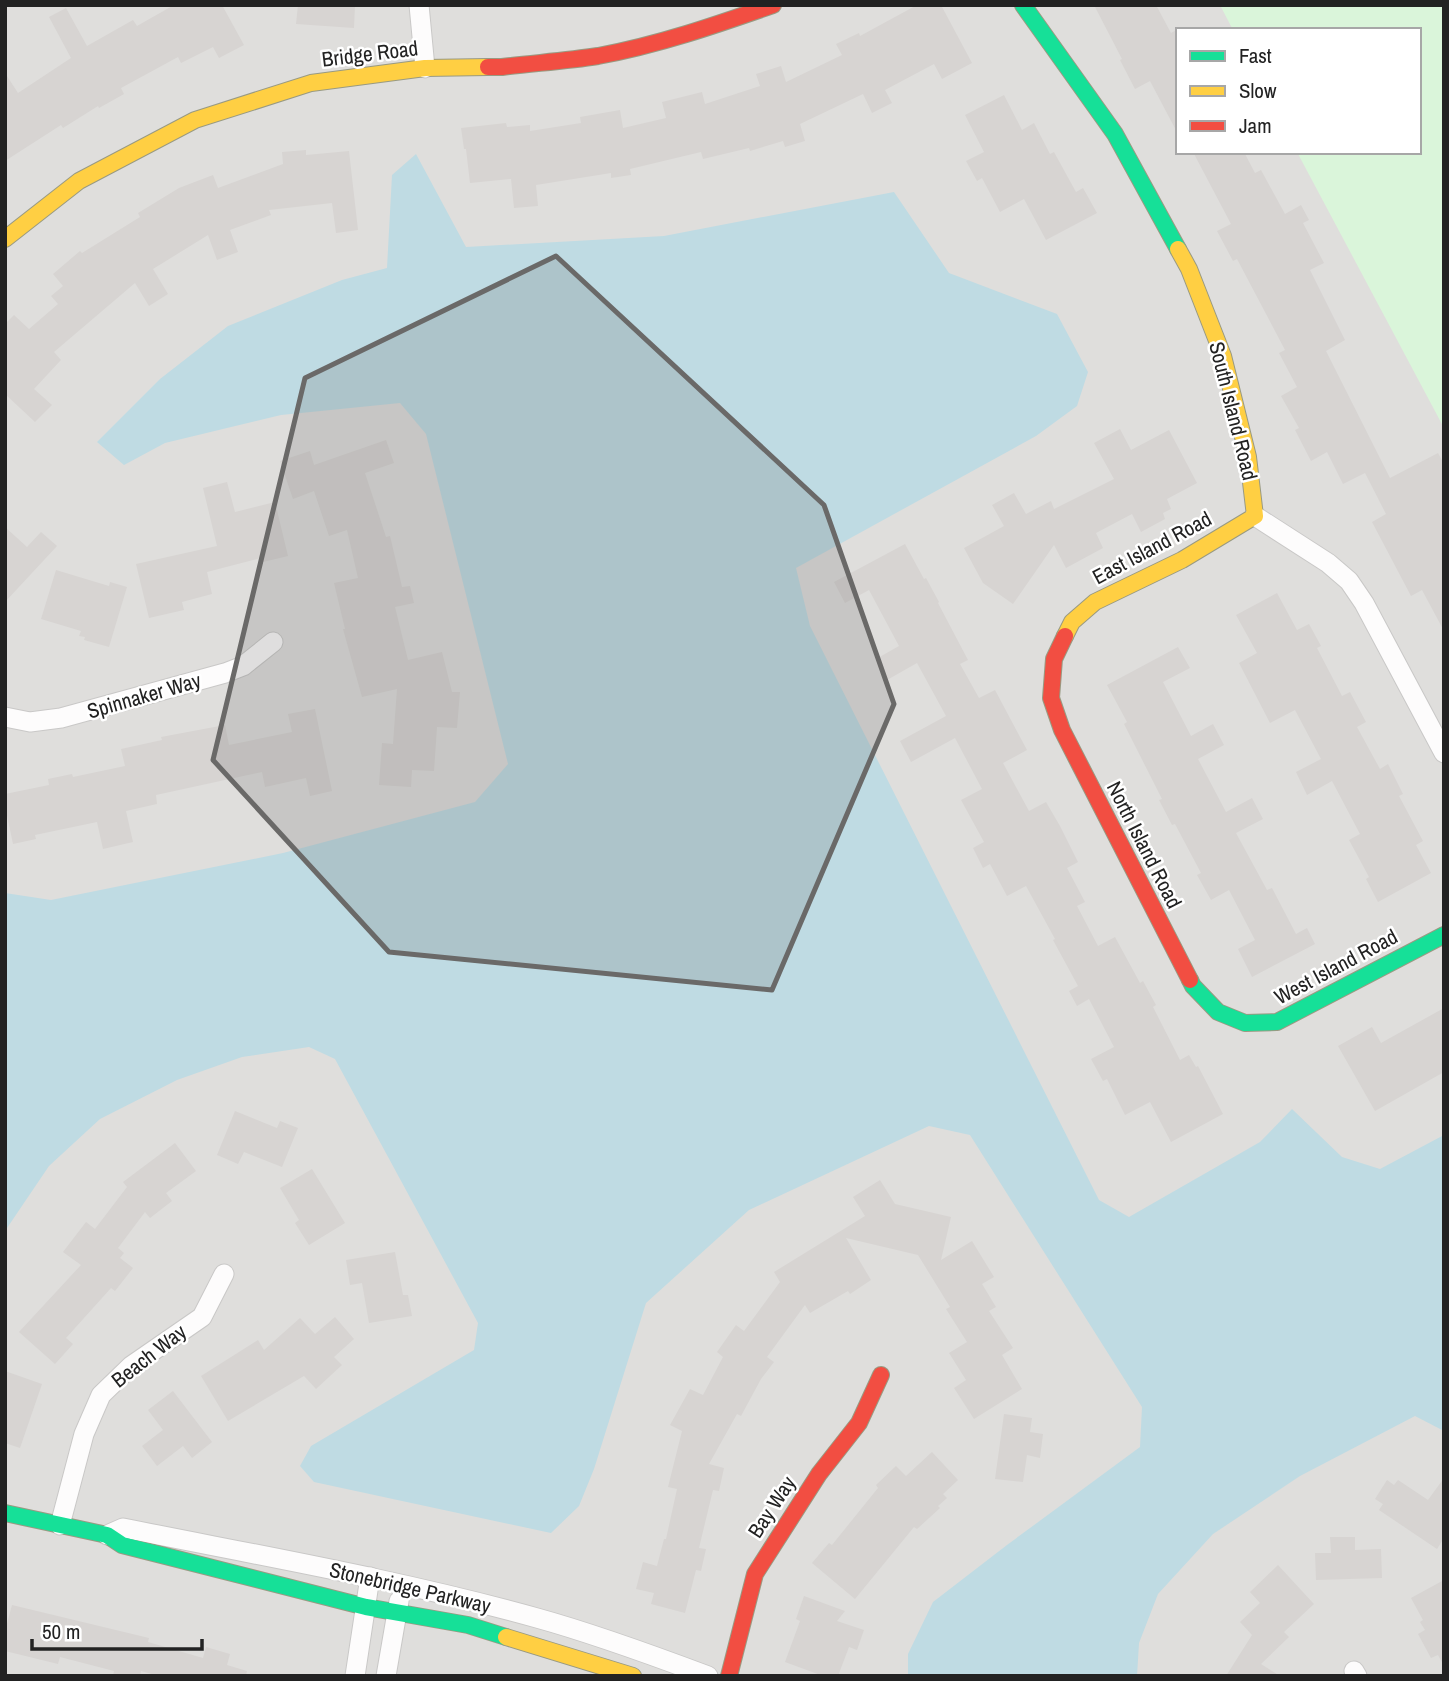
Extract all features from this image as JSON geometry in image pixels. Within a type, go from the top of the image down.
[{"type":"street","points":[[419,5],[425,68]]},
{"type":"street","name":"Bridge Road","points":[[5,239],[79,181],[195,120],[311,83],[425,68],[502,67],[597,56],[689,33],[773,5]]},
{"type":"street","name":"South Island Road","points":[[1023,5],[1115,134],[1189,269],[1223,356],[1248,457],[1255,516]]},
{"type":"street","points":[[1255,516],[1328,563],[1349,581],[1364,603],[1444,753]]},
{"type":"street","name":"East Island Road","points":[[1054,659],[1072,622],[1095,602],[1182,560],[1255,516]]},
{"type":"street","name":"Spinnaker Way","points":[[5,717],[30,722],[61,719],[99,709],[225,673],[243,666],[273,642]]},
{"type":"street","name":"North Island Road","points":[[1054,659],[1051,698],[1062,730],[1193,986],[1218,1012],[1245,1023]]},
{"type":"street","name":"West Island Road","points":[[1245,1023],[1277,1022],[1444,935]]},
{"type":"street","name":"Beach Way","points":[[60,1525],[84,1434],[102,1395],[131,1366],[202,1317],[224,1273]]},
{"type":"street","name":"Bay Way","points":[[729,1676],[755,1574],[819,1474],[859,1423],[881,1375]]},
{"type":"street","name":"Stonebridge Parkway","points":[[5,1513],[107,1535],[122,1545],[366,1607],[468,1625],[633,1676]]},
{"type":"street","name":"Stonebridge Parkway","points":[[107,1535],[123,1528],[370,1577],[538,1618],[708,1676]]},
{"type":"street","points":[[355,1676],[370,1577]]},
{"type":"street","points":[[386,1676],[401,1585]]},
{"type":"highlighted area","points":[[556,256],[824,505],[894,704],[772,990],[389,952],[213,760],[305,378]]},
{"type":"shaded area","points":[[5,5],[1444,5],[1444,1676],[5,1676]]},
{"type":"green space","points":[[1220,5],[1444,5],[1444,428],[1298,154],[1421,154],[1421,28],[1232,28]]},
{"type":"water","points":[[416,154],[466,247],[664,236],[894,192],[949,273],[1057,314],[1088,372],[1077,406],[1036,436],[796,568],[810,626],[1099,1200],[1129,1217],[1260,1142],[1292,1109],[1342,1157],[1380,1169],[1444,1135],[1444,1431],[1415,1416],[1300,1476],[1213,1534],[1158,1594],[1139,1643],[1137,1676],[908,1676],[908,1654],[933,1602],[1140,1447],[1142,1407],[970,1135],[929,1126],[749,1210],[646,1303],[594,1469],[579,1506],[551,1533],[314,1482],[300,1466],[311,1446],[474,1350],[478,1323],[335,1059],[309,1047],[242,1057],[177,1080],[100,1119],[49,1166],[5,1231],[5,893],[51,900],[283,853],[475,802],[508,764],[426,434],[400,403],[281,415],[165,443],[124,465],[97,442],[160,379],[228,326],[342,280],[387,268],[392,175]]},
{"type":"building","points":[[174,5],[222,5],[244,45],[219,58],[213,47],[181,63],[178,57],[121,88],[124,94],[99,108],[98,106],[63,128],[61,125],[5,161],[5,73],[18,93],[71,58],[49,17],[66,8],[87,46],[133,20],[137,26]]},
{"type":"building","points":[[298,5],[355,5],[354,28],[296,24]]},
{"type":"building","points":[[917,5],[941,5],[972,63],[942,79],[934,64],[885,90],[892,103],[872,113],[863,94],[800,124],[805,141],[785,147],[783,141],[750,151],[749,148],[703,159],[701,152],[630,169],[631,175],[611,178],[611,173],[536,185],[538,206],[514,208],[511,179],[470,183],[461,128],[506,123],[507,127],[530,125],[530,131],[581,123],[580,117],[620,110],[623,128],[666,118],[662,102],[702,92],[705,104],[760,86],[756,74],[781,66],[786,82],[842,55],[836,44],[859,33],[860,36]]},
{"type":"building","points":[[1094,5],[1156,5],[1171,33],[1176,30],[1176,130],[1150,81],[1135,89],[1120,60],[1122,59]]},
{"type":"building","points":[[1004,95],[1022,130],[1034,123],[1050,154],[1054,152],[1076,192],[1083,188],[1097,213],[1046,240],[1024,199],[1000,212],[982,178],[977,181],[966,161],[984,152],[965,115]]},
{"type":"building","points":[[306,150],[306,155],[349,151],[358,230],[336,233],[332,203],[269,210],[271,215],[230,230],[238,252],[217,260],[208,235],[153,269],[168,294],[149,306],[135,283],[54,352],[61,360],[34,389],[52,405],[35,422],[5,394],[5,324],[14,315],[29,329],[58,304],[51,296],[63,286],[53,274],[80,251],[82,253],[140,217],[138,213],[179,188],[213,175],[218,188],[283,164],[282,152]]},
{"type":"building","points":[[1194,154],[1245,154],[1255,173],[1261,170],[1285,214],[1301,205],[1309,220],[1303,223],[1324,263],[1310,270],[1345,340],[1326,351],[1390,478],[1438,453],[1444,464],[1444,631],[1422,590],[1411,596],[1372,522],[1386,514],[1365,473],[1343,484],[1327,452],[1311,461],[1295,430],[1299,428],[1281,396],[1297,387],[1279,353],[1285,350],[1237,259],[1233,261],[1217,231],[1231,224]]},
{"type":"building","points":[[1120,429],[1131,450],[1169,430],[1197,483],[1167,499],[1171,509],[1163,513],[1165,519],[1141,532],[1132,514],[1096,533],[1103,548],[1066,568],[1054,545],[1013,604],[983,583],[964,548],[1004,526],[992,505],[1014,493],[1026,514],[1051,501],[1054,509],[1114,479],[1094,443]]},
{"type":"building","points":[[386,440],[394,463],[365,473],[386,537],[390,536],[402,587],[410,586],[414,603],[395,607],[408,660],[442,652],[452,692],[460,692],[457,728],[437,727],[434,771],[412,770],[411,787],[379,785],[382,743],[393,744],[397,689],[362,697],[343,629],[334,583],[358,578],[347,530],[329,536],[314,491],[293,499],[280,461],[310,451],[314,465]]},
{"type":"building","points":[[227,482],[235,512],[275,502],[288,556],[263,562],[261,558],[207,572],[212,594],[182,602],[184,610],[149,618],[136,564],[217,546],[203,488]]},
{"type":"building","points":[[5,527],[27,547],[41,532],[57,546],[5,602]]},
{"type":"building","points":[[905,544],[924,579],[926,578],[968,660],[960,664],[979,698],[995,690],[1027,750],[1003,763],[1029,811],[1046,802],[1060,826],[1078,862],[1067,868],[1085,902],[1077,906],[1098,946],[1115,937],[1140,983],[1143,981],[1156,1005],[1153,1007],[1180,1060],[1189,1055],[1196,1067],[1198,1066],[1223,1114],[1171,1142],[1150,1102],[1125,1115],[1107,1079],[1103,1081],[1091,1059],[1114,1047],[1089,999],[1077,1006],[1069,991],[1078,986],[1026,886],[1007,896],[990,864],[983,868],[973,848],[984,842],[961,800],[982,789],[955,738],[911,762],[900,741],[946,716],[917,663],[887,680],[876,659],[899,646],[869,590],[845,603],[834,582]]},
{"type":"building","points":[[56,570],[109,586],[110,582],[127,587],[109,647],[84,640],[85,637],[79,636],[81,631],[41,619]]},
{"type":"building","points":[[1277,593],[1297,630],[1309,624],[1321,646],[1317,648],[1342,696],[1350,692],[1366,722],[1357,727],[1380,769],[1388,764],[1403,794],[1399,796],[1423,841],[1416,845],[1431,873],[1378,902],[1366,879],[1369,877],[1349,840],[1360,834],[1332,781],[1307,795],[1296,772],[1321,759],[1295,710],[1270,723],[1239,663],[1257,653],[1236,615]]},
{"type":"building","points":[[1178,647],[1190,668],[1163,682],[1191,736],[1213,724],[1224,745],[1198,759],[1226,812],[1252,798],[1263,819],[1236,833],[1267,890],[1272,888],[1296,934],[1307,928],[1315,944],[1252,977],[1238,949],[1255,940],[1229,890],[1211,900],[1197,875],[1201,873],[1159,800],[1162,799],[1107,685]]},
{"type":"building","points":[[315,709],[332,791],[310,796],[306,778],[265,787],[262,772],[156,795],[157,804],[126,811],[133,842],[103,849],[97,822],[35,835],[36,839],[13,844],[5,794],[49,785],[48,779],[72,774],[73,777],[125,766],[121,749],[162,740],[161,737],[225,725],[229,745],[292,732],[288,714]]},
{"type":"building","points":[[1444,1008],[1444,1072],[1375,1111],[1338,1046],[1372,1027],[1381,1043]]},
{"type":"building","points":[[235,1111],[277,1128],[280,1121],[298,1128],[282,1167],[244,1152],[238,1164],[217,1155]]},
{"type":"building","points":[[175,1143],[196,1171],[166,1193],[172,1201],[150,1218],[145,1212],[118,1248],[124,1253],[120,1258],[133,1268],[115,1291],[111,1288],[66,1338],[73,1344],[55,1364],[19,1332],[81,1265],[63,1252],[86,1222],[95,1229],[127,1187],[123,1182]]},
{"type":"building","points":[[312,1169],[345,1223],[309,1245],[295,1223],[299,1220],[280,1188]]},
{"type":"building","points":[[880,1180],[895,1204],[951,1217],[941,1260],[972,1241],[994,1277],[982,1284],[996,1307],[989,1311],[1013,1348],[1002,1355],[1022,1389],[974,1419],[954,1388],[966,1380],[949,1353],[967,1342],[946,1309],[950,1307],[918,1255],[846,1238],[871,1280],[850,1294],[848,1291],[810,1313],[805,1305],[767,1357],[774,1362],[761,1379],[741,1416],[737,1414],[709,1464],[724,1468],[719,1491],[713,1490],[699,1548],[706,1549],[701,1571],[696,1570],[685,1613],[651,1604],[654,1593],[636,1589],[643,1562],[657,1566],[677,1489],[668,1487],[682,1431],[670,1425],[690,1389],[703,1395],[723,1357],[717,1352],[736,1325],[744,1331],[780,1282],[774,1272],[865,1216],[853,1197]]},
{"type":"building","points":[[395,1252],[403,1295],[408,1295],[412,1316],[369,1323],[362,1283],[350,1285],[346,1260]]},
{"type":"building","points":[[335,1317],[354,1339],[334,1357],[342,1365],[316,1389],[304,1376],[228,1421],[201,1376],[258,1340],[264,1350],[300,1318],[315,1334]]},
{"type":"building","points":[[5,1371],[42,1384],[20,1448],[5,1443]]},
{"type":"building","points":[[173,1391],[212,1442],[192,1458],[183,1446],[157,1466],[142,1446],[163,1430],[148,1410]]},
{"type":"building","points":[[1004,1414],[1032,1418],[1030,1432],[1043,1434],[1040,1458],[1027,1455],[1023,1482],[995,1479]]},
{"type":"building","points":[[932,1452],[958,1480],[943,1494],[947,1498],[938,1506],[940,1508],[917,1529],[914,1527],[855,1599],[812,1563],[829,1543],[832,1545],[878,1488],[876,1485],[896,1466],[906,1476]]},
{"type":"building","points":[[1444,1478],[1444,1538],[1437,1549],[1379,1510],[1383,1504],[1375,1499],[1387,1480],[1394,1485],[1398,1480],[1428,1500]]},
{"type":"building","points":[[1330,1537],[1355,1537],[1355,1550],[1381,1549],[1382,1578],[1316,1580],[1315,1553],[1331,1553]]},
{"type":"building","points":[[1278,1565],[1314,1604],[1284,1632],[1289,1637],[1261,1664],[1280,1676],[1226,1676],[1252,1635],[1240,1622],[1260,1603],[1250,1592]]},
{"type":"building","points":[[1444,1580],[1444,1666],[1438,1655],[1431,1658],[1418,1634],[1425,1630],[1420,1622],[1423,1620],[1411,1598]]},
{"type":"building","points":[[804,1596],[845,1611],[837,1621],[864,1630],[857,1650],[849,1647],[838,1676],[823,1676],[785,1662],[800,1621],[796,1619]]},
{"type":"building","points":[[12,1605],[149,1638],[148,1642],[203,1658],[206,1647],[230,1654],[227,1665],[247,1671],[246,1676],[159,1676],[141,1671],[140,1676],[113,1676],[114,1671],[60,1657],[58,1664],[5,1651],[5,1631]]},
{"type":"traffic: fast","points":[[1023,5],[1115,134],[1178,249]]},
{"type":"traffic: fast","points":[[1190,980],[1218,1012],[1245,1023],[1277,1022],[1444,935]]},
{"type":"traffic: fast","points":[[5,1513],[107,1535],[122,1545],[366,1607],[468,1625],[506,1637]]},
{"type":"traffic: slow","points":[[5,239],[79,181],[195,120],[311,83],[425,68],[488,67]]},
{"type":"traffic: slow","points":[[1065,636],[1072,622],[1095,602],[1182,560],[1255,516],[1248,457],[1223,356],[1189,269],[1178,249]]},
{"type":"traffic: slow","points":[[506,1637],[633,1676]]},
{"type":"traffic: jam","points":[[488,67],[598,56],[687,34],[773,5]]},
{"type":"traffic: jam","points":[[1065,636],[1054,659],[1051,698],[1062,730],[1190,980]]},
{"type":"traffic: jam","points":[[729,1676],[755,1574],[819,1474],[859,1423],[881,1375]]}]
